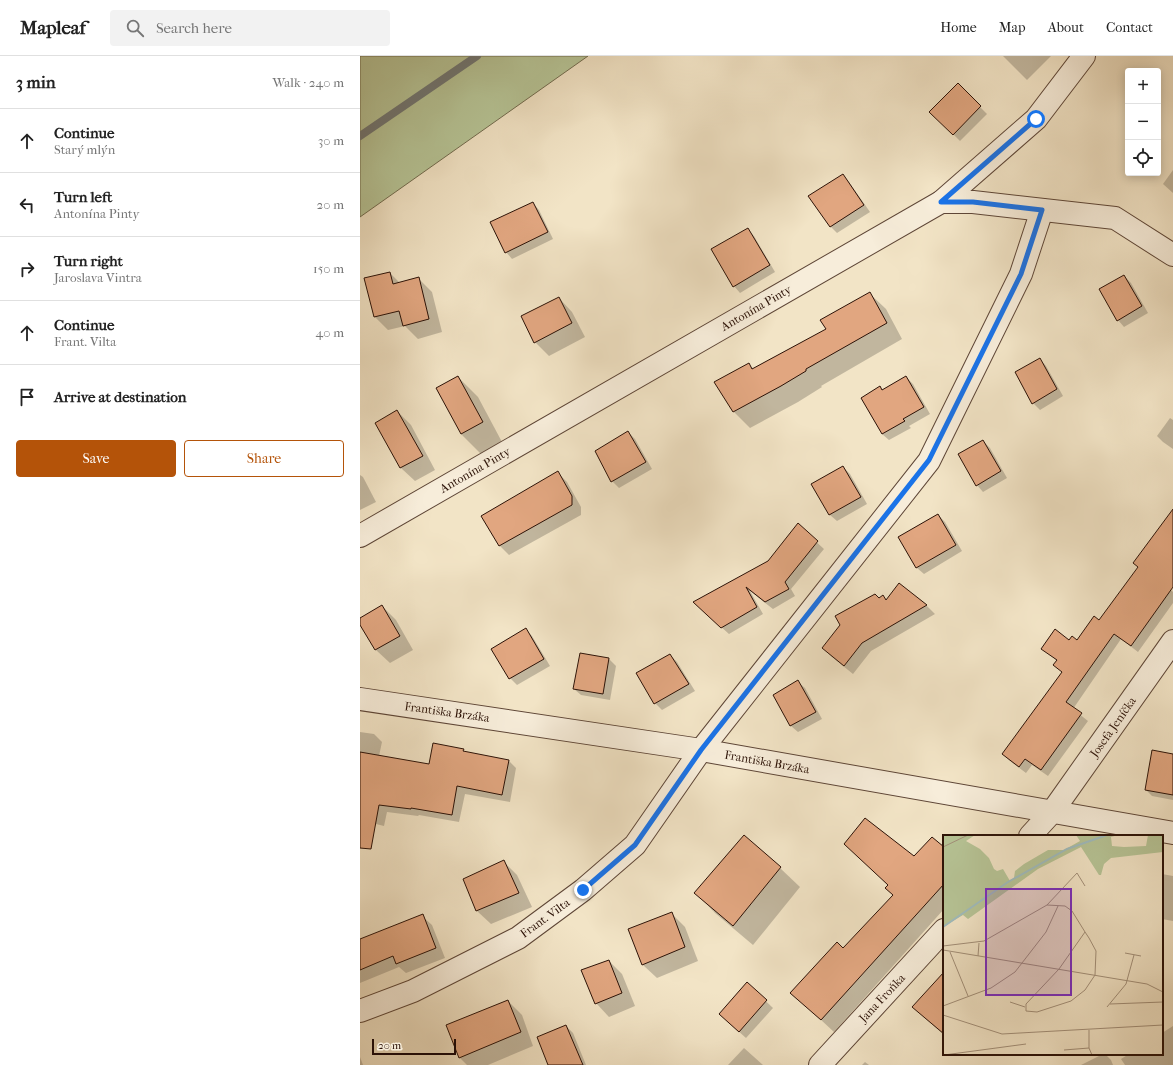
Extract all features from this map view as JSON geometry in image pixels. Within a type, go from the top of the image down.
[{"type":"street","points":[[941,202],[1036,119],[1084,56]]},
{"type":"street","name":"Antonína Pinty","points":[[360,536],[941,202],[973,202],[1115,218],[1173,255]]},
{"type":"street","name":"Frant. Vilta","points":[[360,1011],[413,991],[518,938],[583,890],[635,845],[701,750],[929,460],[1021,274],[1042,210]]},
{"type":"street","name":"Josefa Jeníčka","points":[[1052,812],[1173,641]]},
{"type":"street","name":"Františka Brzáka","points":[[360,699],[701,750],[1173,833]]},
{"type":"street","points":[[1031,835],[1052,812]]},
{"type":"street","name":"Jana Froňka","points":[[820,1065],[943,931]]},
{"type":"green space","points":[[360,56],[588,56],[360,217]]},
{"type":"building","points":[[958,83],[981,106],[953,135],[929,112]]},
{"type":"building","points":[[843,174],[864,205],[830,227],[808,196]]},
{"type":"building","points":[[533,202],[548,232],[505,253],[490,222]]},
{"type":"building","points":[[748,228],[770,265],[733,287],[711,249]]},
{"type":"building","points":[[390,272],[393,284],[419,277],[429,319],[403,326],[399,311],[374,317],[364,278]]},
{"type":"building","points":[[1124,275],[1142,306],[1117,321],[1099,289]]},
{"type":"building","points":[[870,292],[887,323],[806,369],[806,371],[781,386],[733,412],[714,382],[749,363],[752,369],[826,329],[820,320]]},
{"type":"building","points":[[559,297],[572,323],[534,343],[521,316]]},
{"type":"building","points":[[1040,358],[1057,389],[1032,404],[1015,372]]},
{"type":"building","points":[[458,376],[483,422],[461,434],[436,388]]},
{"type":"building","points":[[906,376],[924,407],[903,419],[905,421],[882,434],[861,398],[880,386],[882,390]]},
{"type":"building","points":[[397,410],[423,456],[400,468],[375,423]]},
{"type":"building","points":[[628,431],[646,462],[611,482],[595,451]]},
{"type":"building","points":[[983,440],[1001,471],[976,486],[958,454]]},
{"type":"building","points":[[843,466],[861,497],[829,515],[811,484]]},
{"type":"building","points":[[558,471],[572,496],[572,505],[499,546],[481,516]]},
{"type":"building","points":[[1173,509],[1173,587],[1131,646],[1114,634],[1066,702],[1082,713],[1041,770],[1025,759],[1019,767],[1002,754],[1062,672],[1053,665],[1057,660],[1041,649],[1055,629],[1069,640],[1072,636],[1077,640],[1094,616],[1099,620],[1138,567],[1133,563]]},
{"type":"building","points":[[938,514],[956,545],[916,568],[898,537]]},
{"type":"building","points":[[798,523],[818,541],[785,582],[789,589],[765,602],[746,587],[757,607],[721,628],[693,602],[768,561]]},
{"type":"building","points":[[899,583],[927,605],[862,643],[844,666],[822,648],[840,625],[835,616],[875,594],[879,598],[883,595],[886,600]]},
{"type":"building","points":[[382,605],[400,636],[375,650],[360,625],[360,618]]},
{"type":"building","points":[[526,628],[544,659],[509,679],[491,649]]},
{"type":"building","points":[[580,653],[609,658],[603,694],[573,689]]},
{"type":"building","points":[[670,654],[689,684],[654,704],[636,673]]},
{"type":"building","points":[[798,680],[816,712],[790,726],[773,695]]},
{"type":"building","points":[[433,743],[464,749],[463,751],[509,760],[502,795],[457,786],[452,815],[411,808],[379,805],[371,849],[360,848],[360,752],[429,764]]},
{"type":"building","points":[[1152,750],[1173,754],[1173,795],[1145,790]]},
{"type":"building","points":[[865,818],[914,856],[932,837],[943,846],[943,885],[821,1020],[790,993],[837,942],[843,948],[893,895],[885,888],[888,885],[844,844]]},
{"type":"building","points":[[744,835],[781,867],[733,926],[694,893]]},
{"type":"building","points":[[504,860],[519,893],[476,911],[463,879]]},
{"type":"building","points":[[672,912],[685,947],[642,965],[628,929]]},
{"type":"building","points":[[423,914],[436,948],[396,964],[393,956],[360,970],[360,939]]},
{"type":"building","points":[[609,960],[622,993],[595,1004],[581,970]]},
{"type":"building","points":[[943,973],[943,1033],[912,1007]]},
{"type":"building","points":[[747,982],[767,1000],[739,1032],[719,1014]]},
{"type":"building","points":[[508,1000],[521,1032],[459,1058],[446,1025]]},
{"type":"building","points":[[566,1025],[583,1065],[548,1065],[537,1037]]},
{"type":"waterway","points":[[360,136],[477,56]]},
{"type":"route","points":[[583,890],[635,845],[701,750],[929,460],[1021,274],[1042,210],[973,202],[941,202],[1036,119]]}]
